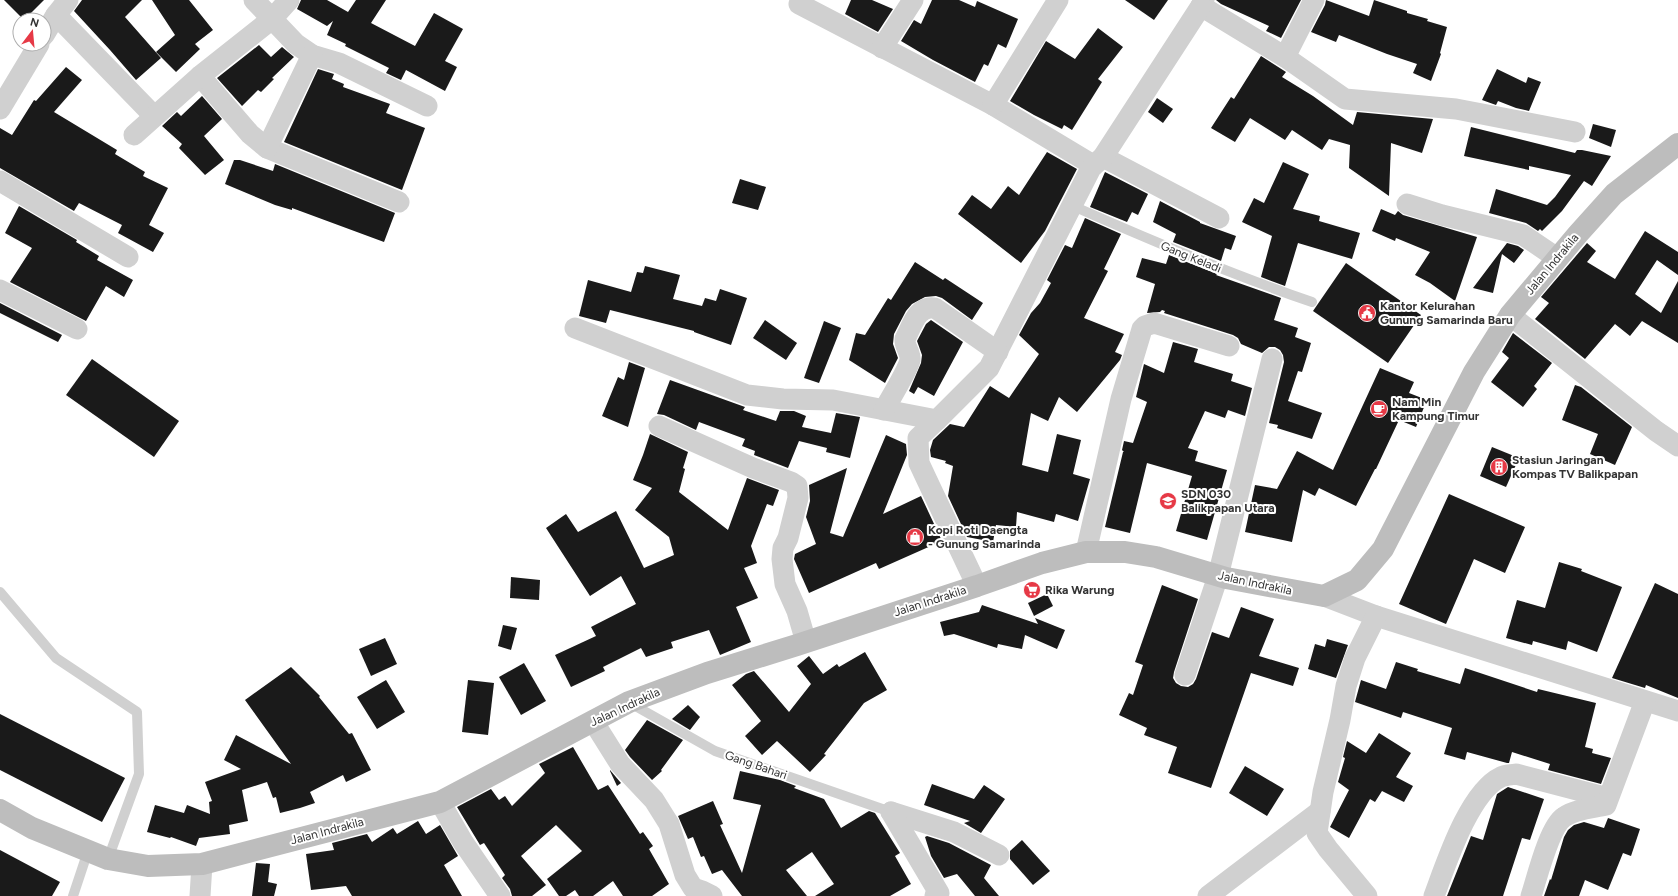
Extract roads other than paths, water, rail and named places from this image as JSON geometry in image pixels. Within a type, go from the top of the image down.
[{"type":"street","points":[[254,0],[296,44],[312,54],[339,63],[427,106]]},
{"type":"street","points":[[134,135],[200,76],[272,19],[289,0]]},
{"type":"street","points":[[882,48],[913,0]]},
{"type":"street","points":[[993,105],[1058,0]]},
{"type":"street","points":[[1285,57],[1314,0]]},
{"type":"street","points":[[977,586],[920,462],[918,438],[989,368],[1098,161],[1202,3],[1285,57],[1345,99],[1456,109],[1575,132]]},
{"type":"street","points":[[52,23],[64,4],[154,116]]},
{"type":"street","points":[[799,4],[1098,161],[1219,218]]},
{"type":"street","points":[[2,100],[33,52]]},
{"type":"street","points":[[267,148],[312,54]]},
{"type":"street","points":[[200,76],[250,134],[267,148],[399,202]]},
{"type":"street","name":"Jalan Indrakila","points":[[0,810],[32,828],[108,859],[148,866],[202,864],[440,802],[629,702],[707,673],[977,586],[1042,563],[1086,552],[1125,552],[1156,557],[1218,576],[1324,596],[1357,580],[1383,549],[1474,372],[1510,315],[1557,258],[1614,194],[1678,144]]},
{"type":"street","points":[[0,181],[128,257]]},
{"type":"street","points":[[1407,204],[1442,215],[1523,235],[1557,258]]},
{"type":"street","points":[[0,290],[77,329]]},
{"type":"street","points":[[884,410],[908,364],[910,355],[904,344],[905,339],[919,312],[923,308],[934,308],[998,352]]},
{"type":"street","points":[[1510,315],[1656,431],[1678,446]]},
{"type":"street","points":[[1086,552],[1121,399],[1142,330],[1145,326],[1154,323],[1229,346]]},
{"type":"street","points":[[575,328],[747,395],[783,399],[834,400],[937,420]]},
{"type":"street","points":[[1185,675],[1218,576],[1272,359]]},
{"type":"street","points":[[659,426],[753,468],[791,482],[796,486],[798,498],[788,538],[783,548],[782,559],[785,584],[797,611],[806,642]]},
{"type":"street","points":[[1324,596],[1376,616],[1678,712]]},
{"type":"street","points":[[1357,893],[1317,833],[1323,792],[1340,720],[1346,686],[1354,658],[1376,616]]},
{"type":"street","points":[[1531,896],[1554,828],[1563,817],[1572,812],[1606,805],[1645,701]]},
{"type":"street","points":[[593,721],[620,764],[654,800],[669,824],[685,875],[693,888],[702,890],[712,896]]},
{"type":"street","points":[[1434,896],[1456,837],[1482,793],[1501,777],[1516,774],[1608,798]]},
{"type":"street","points":[[440,802],[463,842],[500,896]]},
{"type":"street","points":[[1208,896],[1320,810]]},
{"type":"street","points":[[891,812],[954,832],[999,855]]},
{"type":"street","points":[[891,812],[939,893],[935,896]]},
{"type":"street","points":[[200,896],[202,864]]},
{"type":"lane","name":"Gang Keladi","points":[[1073,206],[1204,262],[1312,302]]},
{"type":"lane","points":[[0,592],[56,658],[137,712],[139,774],[108,859]]},
{"type":"lane","name":"Gang Bahari","points":[[629,702],[715,751],[891,812]]},
{"type":"lane","points":[[73,896],[88,851]]},
{"type":"place","name":"Kantor Kelurahan Gunung Samarinda Baru","points":[[1367,313]]},
{"type":"place","name":"Nam Min Kampung Timur","points":[[1379,409]]},
{"type":"place","name":"Stasiun Jaringan Kompas TV Balikpapan","points":[[1499,467]]},
{"type":"place","name":"SDN 030 Balikpapan Utara","points":[[1168,501]]},
{"type":"place","name":"Kopi Roti Daengta - Gunung Samarinda","points":[[915,537]]},
{"type":"place","name":"Rika Warung","points":[[1032,590]]}]
